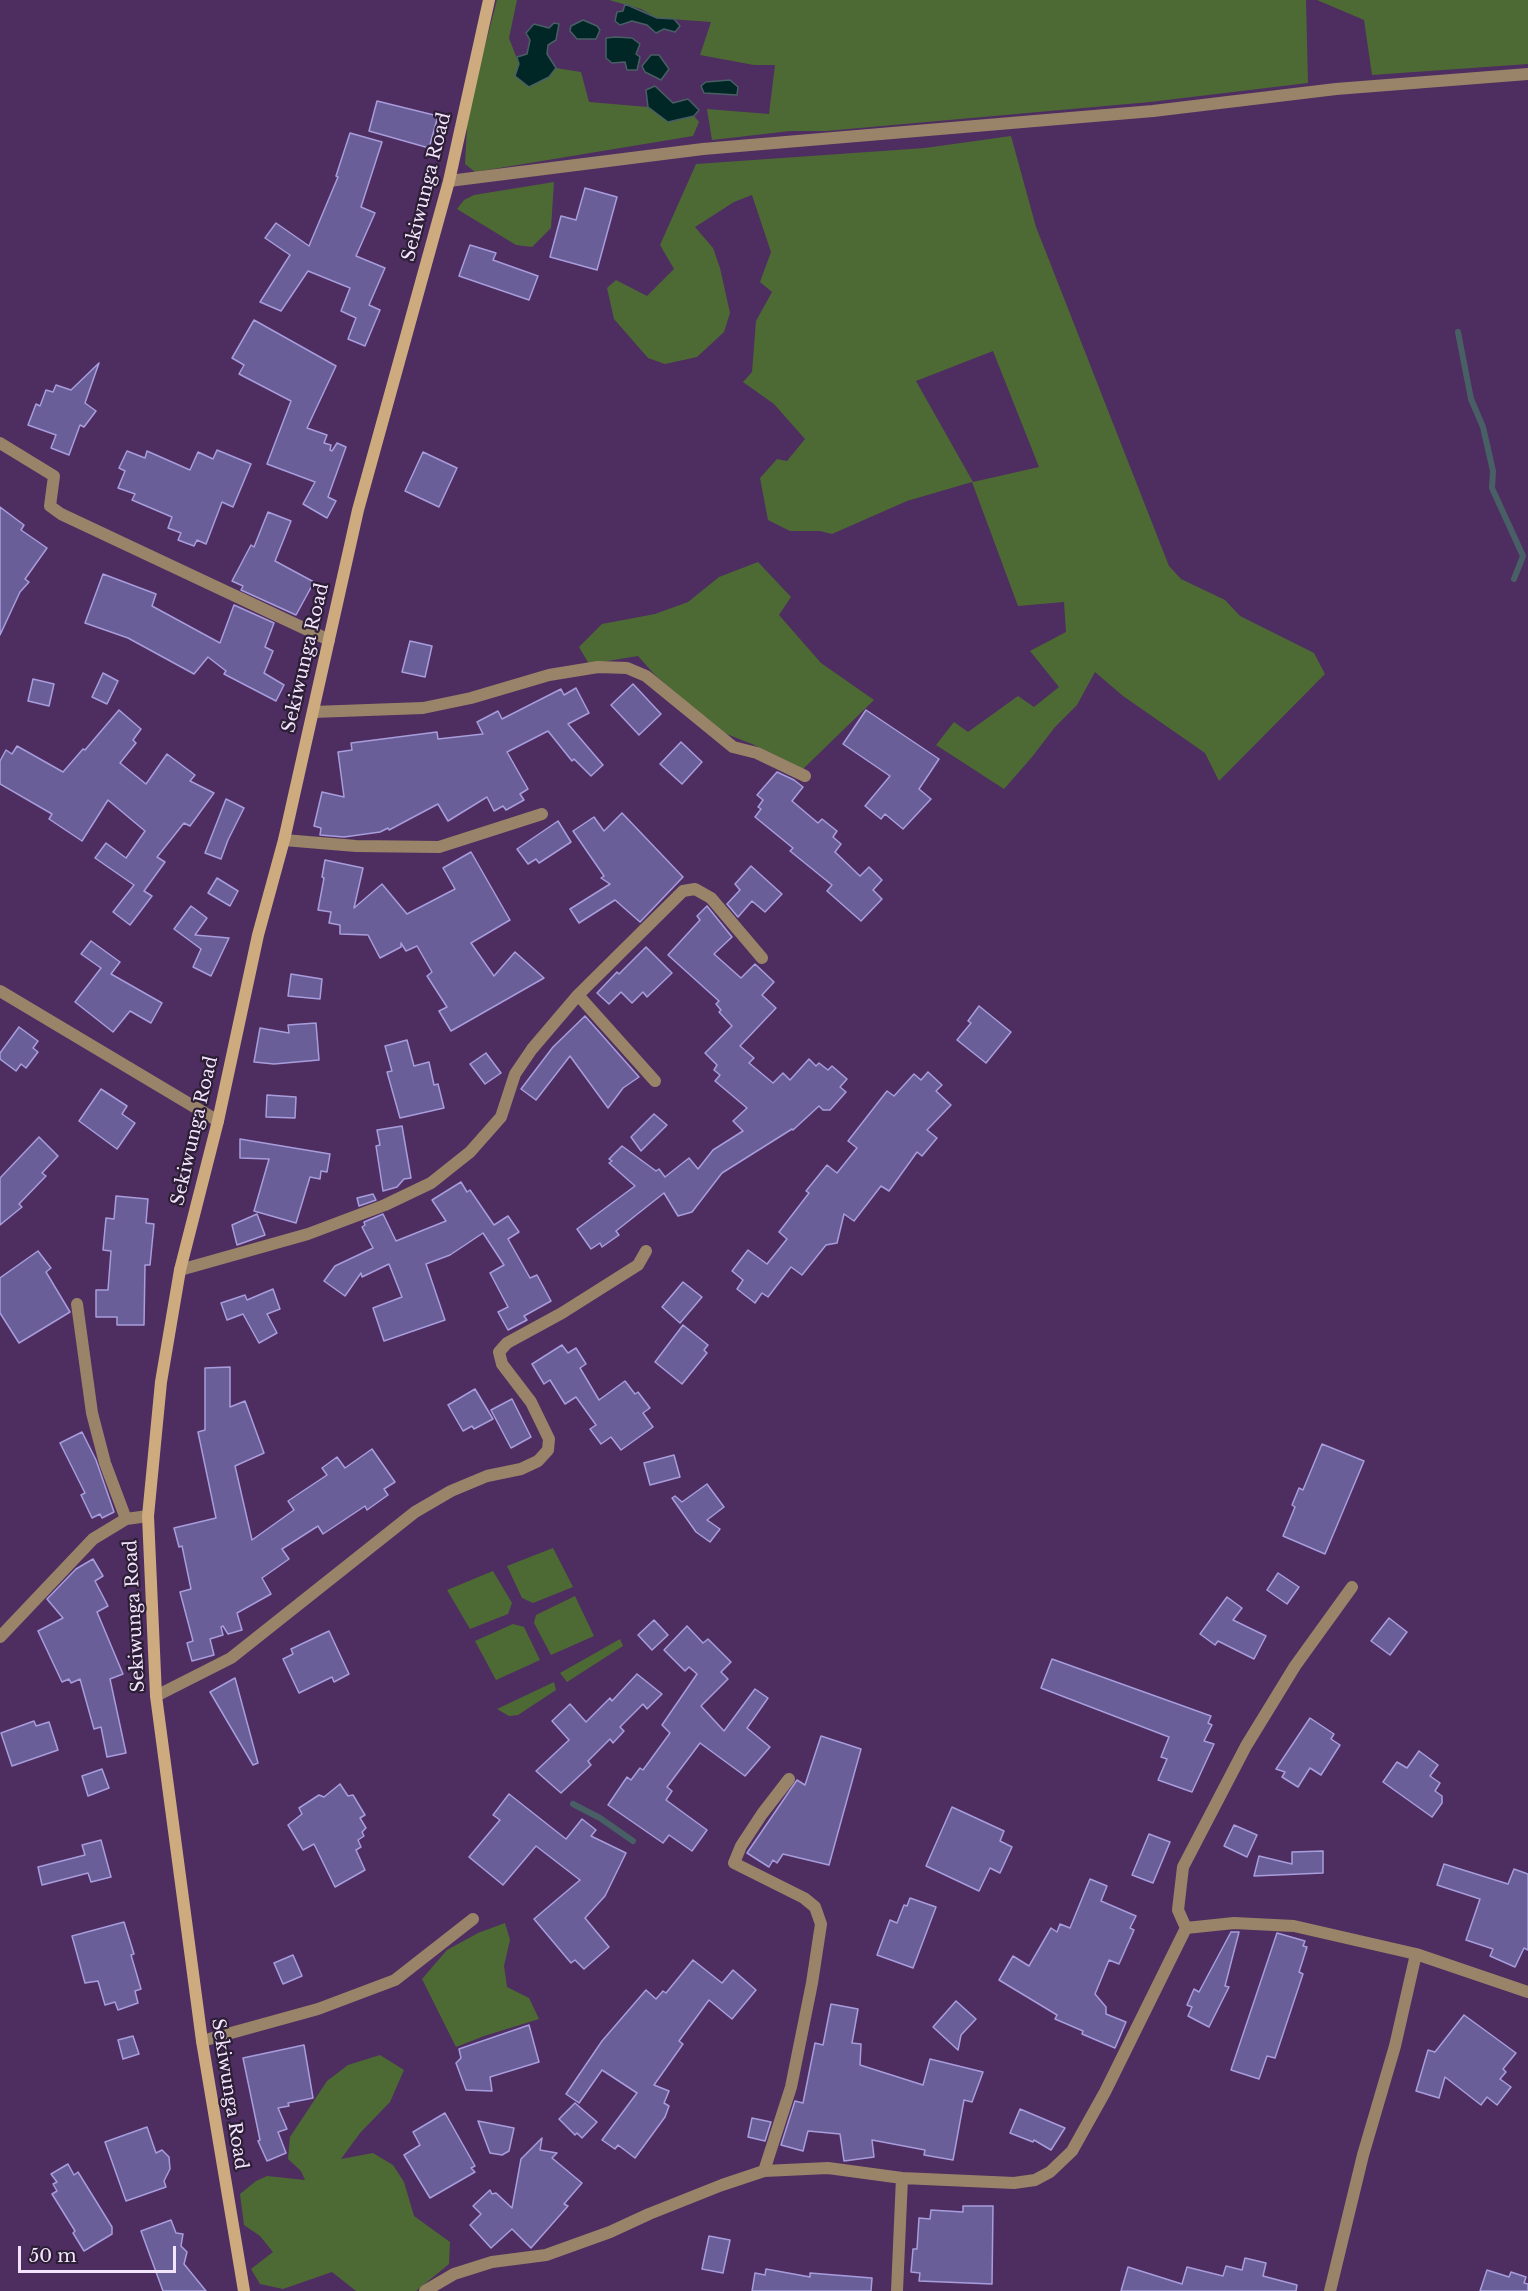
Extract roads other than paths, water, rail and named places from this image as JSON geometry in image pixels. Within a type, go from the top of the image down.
[{"type":"main road","name":"Sekiwunga Road","points":[[244,2291],[202,2041],[156,1696],[148,1516],[161,1382],[180,1270],[218,1121],[251,965],[284,840],[357,510],[449,181],[489,0]]},
{"type":"street","points":[[449,181],[703,149],[1153,111],[1336,89],[1528,74]]},
{"type":"street","points":[[0,443],[54,476],[50,506],[61,514],[329,640]]},
{"type":"street","points":[[313,712],[423,708],[471,698],[549,675],[598,667],[627,668],[646,676],[733,747],[757,753],[788,770],[805,776]]},
{"type":"street","points":[[284,840],[356,846],[439,847],[542,814]]},
{"type":"street","points":[[180,1270],[308,1234],[385,1205],[431,1183],[470,1152],[501,1117],[515,1074],[532,1048],[578,995],[683,891],[696,889],[711,898],[762,957]]},
{"type":"street","points":[[0,991],[218,1121]]},
{"type":"street","points":[[578,995],[655,1081]]},
{"type":"street","points":[[156,1696],[231,1658],[415,1512],[451,1491],[487,1476],[521,1469],[538,1461],[548,1450],[549,1439],[531,1402],[502,1364],[499,1352],[507,1343],[562,1313],[638,1264],[646,1251]]},
{"type":"street","points":[[77,1304],[92,1413],[105,1463],[126,1520]]},
{"type":"street","points":[[0,1636],[93,1539],[126,1520],[148,1516]]},
{"type":"street","points":[[425,2291],[454,2274],[492,2262],[546,2255],[610,2232],[722,2185],[764,2171],[828,2168],[902,2178],[1014,2183],[1035,2180],[1050,2172],[1072,2151],[1106,2092],[1186,1928],[1178,1910],[1183,1867],[1246,1746],[1295,1666],[1352,1587]]},
{"type":"street","points":[[764,2171],[791,2087],[813,1983],[821,1924],[815,1907],[804,1898],[734,1863],[741,1846],[789,1779]]},
{"type":"street","points":[[202,2041],[318,2009],[395,1980],[473,1919]]},
{"type":"street","points":[[1186,1928],[1234,1923],[1294,1926],[1416,1954],[1528,1992]]},
{"type":"street","points":[[1330,2291],[1363,2155],[1395,2046],[1416,1954]]},
{"type":"street","points":[[897,2291],[902,2178]]},
{"type":"waterway","points":[[1458,332],[1471,399],[1483,427],[1493,471],[1492,488],[1523,556],[1514,579]]},
{"type":"waterway","points":[[573,1804],[600,1818],[633,1841]]}]
